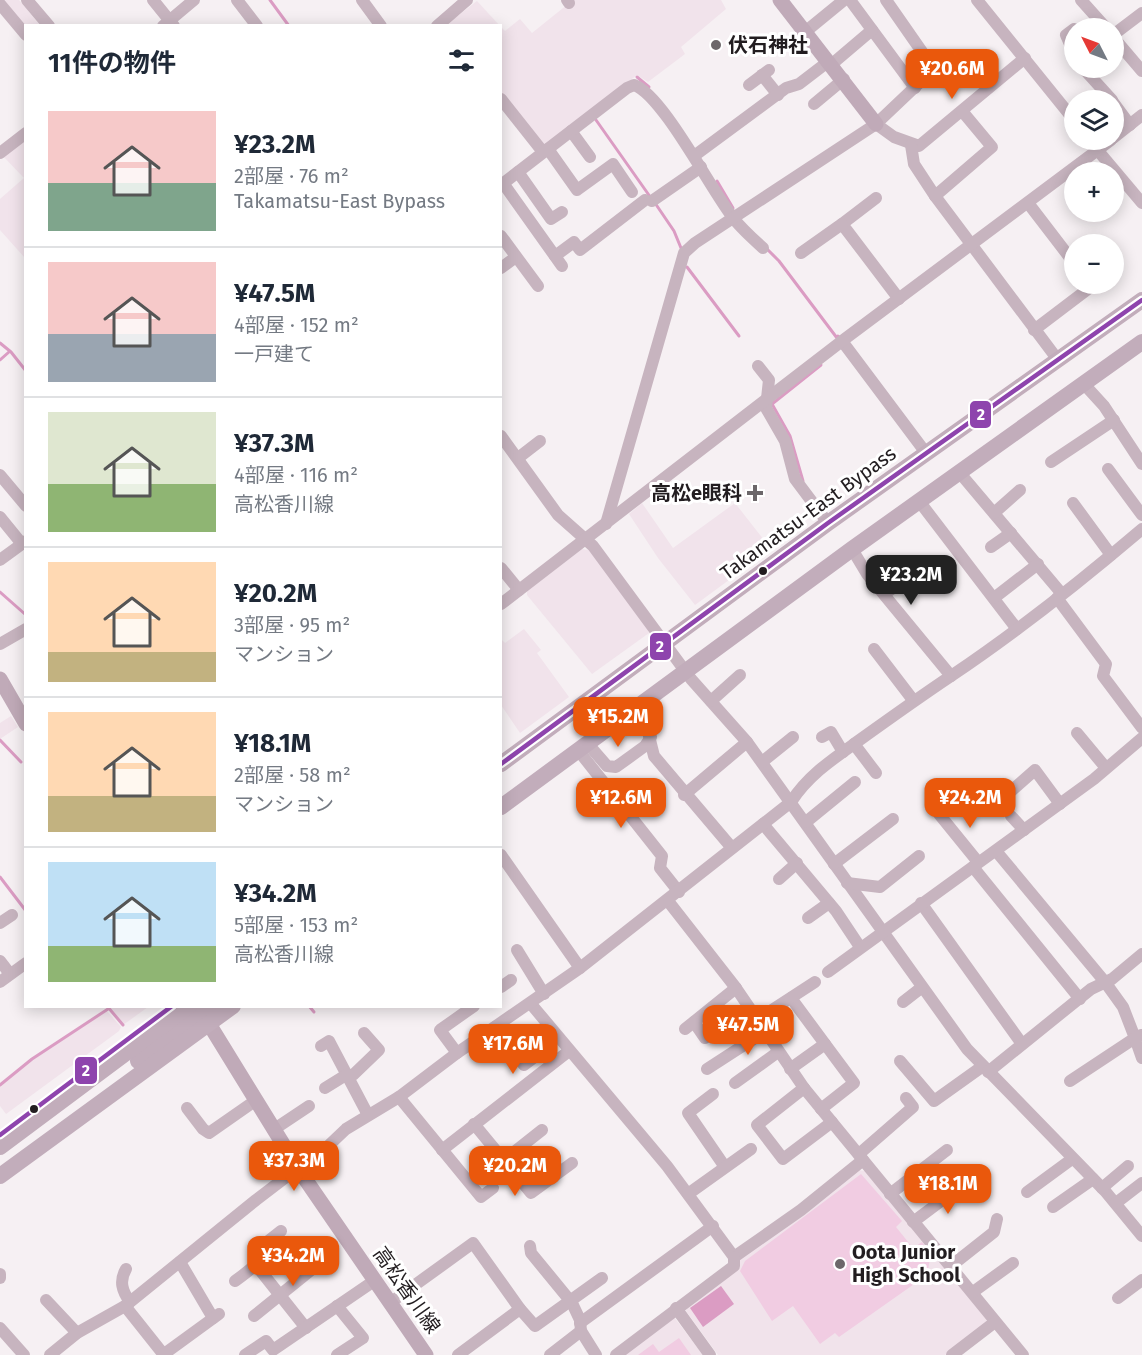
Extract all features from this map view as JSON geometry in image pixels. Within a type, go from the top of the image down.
[{"type":"highway","name":"Takamatsu-East Bypass","points":[[502,763],[828,523],[1142,300]]},
{"type":"highway","points":[[502,774],[857,515],[1142,313]]},
{"type":"highway","points":[[502,793],[759,604],[1142,332]]},
{"type":"highway","points":[[502,806],[685,670],[1142,342]]},
{"type":"highway","points":[[0,1135],[170,1008]]},
{"type":"highway","points":[[0,1147],[186,1008]]},
{"type":"highway","points":[[0,1164],[210,1008]]},
{"type":"highway","points":[[0,1176],[230,1008]]},
{"type":"main road","points":[[780,0],[844,79],[876,124]]},
{"type":"main road","points":[[0,679],[24,721]]},
{"type":"main road","name":"高松香川線","points":[[199,1008],[299,1170],[426,1355]]},
{"type":"street","points":[[27,0],[47,24]]},
{"type":"street","points":[[153,0],[169,24],[194,0]]},
{"type":"street","points":[[237,0],[255,24]]},
{"type":"street","points":[[362,0],[380,24]]},
{"type":"street","points":[[441,24],[467,0]]},
{"type":"street","points":[[805,32],[844,0]]},
{"type":"street","points":[[850,0],[915,88]]},
{"type":"street","points":[[606,524],[682,259],[688,249],[876,124],[934,69],[886,0]]},
{"type":"street","points":[[978,0],[1064,108]]},
{"type":"street","points":[[1081,0],[1096,18]]},
{"type":"street","points":[[0,4],[24,33]]},
{"type":"street","points":[[1124,27],[1142,13]]},
{"type":"street","points":[[1087,18],[1092,14]]},
{"type":"street","points":[[763,248],[733,218],[697,162],[650,96],[634,86],[627,88],[502,184],[558,261],[574,242],[580,250],[649,200],[697,162],[786,88],[799,84],[872,30]]},
{"type":"street","points":[[1124,49],[1142,71]]},
{"type":"street","points":[[876,124],[894,137],[911,145],[922,145],[1024,58]]},
{"type":"street","points":[[748,85],[765,72],[778,95]]},
{"type":"street","points":[[1092,78],[1102,90]]},
{"type":"street","points":[[814,104],[844,79]]},
{"type":"street","points":[[502,100],[577,190],[612,164],[632,192]]},
{"type":"street","points":[[935,196],[992,147],[962,111]]},
{"type":"street","points":[[1124,130],[1142,115]]},
{"type":"street","points":[[1124,117],[1130,125]]},
{"type":"street","points":[[571,131],[590,157]]},
{"type":"street","points":[[0,153],[24,135]]},
{"type":"street","points":[[911,145],[914,164],[935,196],[1058,360]]},
{"type":"street","points":[[502,603],[842,341],[1028,203],[1087,150]]},
{"type":"street","points":[[1097,150],[1142,203]]},
{"type":"street","points":[[518,172],[551,219],[562,212]]},
{"type":"street","points":[[801,253],[876,198]]},
{"type":"street","points":[[1028,203],[1064,250]]},
{"type":"street","points":[[842,224],[899,299]]},
{"type":"street","points":[[502,237],[538,286]]},
{"type":"street","points":[[502,267],[516,257]]},
{"type":"street","points":[[1034,330],[1081,294]]},
{"type":"street","points":[[842,341],[926,453]]},
{"type":"street","points":[[758,366],[769,380],[766,408],[785,441],[795,479],[828,523]]},
{"type":"street","points":[[1083,383],[1114,420],[1141,462]]},
{"type":"street","points":[[1051,462],[1114,420]]},
{"type":"street","points":[[502,437],[558,515],[585,540],[685,670],[747,742],[806,822],[921,988],[967,1049],[1072,1159],[1098,1183],[1142,1236]]},
{"type":"street","points":[[518,458],[540,441]]},
{"type":"street","points":[[1108,469],[1142,516]]},
{"type":"street","points":[[959,472],[1038,564],[1106,664],[1103,676],[1142,728]]},
{"type":"street","points":[[0,475],[24,504]]},
{"type":"street","points":[[994,513],[1020,490]]},
{"type":"street","points":[[919,501],[1017,628]]},
{"type":"street","points":[[1073,503],[1111,555]]},
{"type":"street","points":[[0,517],[24,542],[0,560]]},
{"type":"street","points":[[50,1355],[77,1333],[127,1304],[256,1200],[324,1152],[346,1129],[399,1097],[457,1053],[580,968],[791,802],[801,787],[848,748],[1060,596],[1142,529]]},
{"type":"street","points":[[991,547],[1011,533]]},
{"type":"street","points":[[852,549],[867,574],[951,676]]},
{"type":"street","points":[[994,598],[1038,564]]},
{"type":"street","points":[[502,569],[519,590]]},
{"type":"street","points":[[884,594],[910,577]]},
{"type":"street","points":[[0,644],[24,630]]},
{"type":"street","points":[[874,649],[913,700]]},
{"type":"street","points":[[711,701],[740,675]]},
{"type":"street","points":[[633,709],[651,737],[654,756],[684,795],[732,848]]},
{"type":"street","points":[[822,737],[831,732],[876,773]]},
{"type":"street","points":[[1077,733],[1106,768]]},
{"type":"street","points":[[583,746],[607,766],[616,767],[645,746],[651,737]]},
{"type":"street","points":[[762,762],[793,737]]},
{"type":"street","points":[[828,972],[1060,804],[1142,739]]},
{"type":"street","points":[[684,795],[747,742]]},
{"type":"street","points":[[583,746],[662,856],[660,868],[679,892]]},
{"type":"street","points":[[995,801],[1002,799],[1035,770],[1060,804]]},
{"type":"street","points":[[806,822],[853,788]]},
{"type":"street","points":[[939,814],[1080,999]]},
{"type":"street","points":[[1011,816],[1024,830]]},
{"type":"street","points":[[834,864],[893,819]]},
{"type":"street","points":[[763,824],[830,903],[860,947]]},
{"type":"street","points":[[996,850],[1106,982],[1139,1036],[1142,1058]]},
{"type":"street","points":[[502,856],[580,968]]},
{"type":"street","points":[[847,883],[880,887],[919,856]]},
{"type":"street","points":[[779,879],[797,863]]},
{"type":"street","points":[[668,901],[735,988],[804,1088],[913,1222],[974,1292],[995,1322],[1023,1355]]},
{"type":"street","points":[[808,918],[830,903]]},
{"type":"street","points":[[921,903],[1023,1044]]},
{"type":"street","points":[[0,923],[12,915]]},
{"type":"street","points":[[517,950],[544,994]]},
{"type":"street","points":[[900,1061],[934,1101],[1023,1044],[1142,954]]},
{"type":"street","points":[[0,961],[5,978],[24,964]]},
{"type":"street","points":[[707,1069],[765,1033],[772,1010],[814,982]]},
{"type":"street","points":[[705,1038],[689,1025],[735,988]]},
{"type":"street","points":[[903,1002],[921,988]]},
{"type":"street","points":[[791,998],[854,1083],[821,1109]]},
{"type":"street","points":[[531,1004],[667,1166],[734,1257],[734,1266],[616,1355]]},
{"type":"street","points":[[457,1053],[440,1030],[471,1008]]},
{"type":"street","points":[[495,1027],[524,1065],[544,1050]]},
{"type":"street","points":[[325,1088],[346,1075],[353,1075],[380,1050],[364,1033]]},
{"type":"street","points":[[1070,1081],[1139,1036]]},
{"type":"street","points":[[321,1046],[329,1041],[368,1115]]},
{"type":"street","points":[[790,1069],[825,1044]]},
{"type":"street","points":[[442,1150],[569,1051]]},
{"type":"street","points":[[735,1083],[778,1052]]},
{"type":"street","points":[[804,1088],[757,1125],[783,1159],[832,1122]]},
{"type":"street","points":[[713,1094],[688,1113],[725,1167]]},
{"type":"street","points":[[399,1097],[481,1197],[493,1188]]},
{"type":"street","points":[[734,1257],[801,1210],[861,1157],[912,1107],[906,1098]]},
{"type":"street","points":[[187,1108],[203,1129],[209,1133],[255,1101]]},
{"type":"street","points":[[273,1130],[309,1106]]},
{"type":"street","points":[[474,1124],[531,1193],[572,1163]]},
{"type":"street","points":[[504,1160],[542,1130]]},
{"type":"street","points":[[688,1194],[751,1149]]},
{"type":"street","points":[[890,1194],[947,1150]]},
{"type":"street","points":[[1027,1192],[1072,1159]]},
{"type":"street","points":[[1053,1207],[1128,1166]]},
{"type":"street","points":[[913,1222],[965,1183]]},
{"type":"street","points":[[1116,1203],[1142,1184]]},
{"type":"street","points":[[951,1266],[994,1232],[997,1219]]},
{"type":"street","points":[[550,1355],[581,1327],[713,1226]]},
{"type":"street","points":[[235,1281],[256,1265],[262,1258],[262,1246],[281,1232]]},
{"type":"street","points":[[390,1303],[473,1243],[520,1309],[535,1326],[602,1278]]},
{"type":"street","points":[[530,1246],[531,1253],[570,1300],[596,1355]]},
{"type":"street","points":[[126,1269],[121,1276],[127,1304],[164,1355],[216,1316],[180,1262]]},
{"type":"street","points":[[974,1292],[1013,1263]]},
{"type":"street","points":[[256,1265],[306,1328]]},
{"type":"street","points":[[254,1316],[311,1270]]},
{"type":"street","points":[[1118,1298],[1142,1280]]},
{"type":"street","points":[[245,1355],[266,1341],[273,1350],[374,1281]]},
{"type":"street","points":[[46,1300],[77,1333]]},
{"type":"street","points":[[337,1306],[363,1338],[337,1355]]},
{"type":"street","points":[[676,1308],[710,1355]]},
{"type":"street","points":[[458,1355],[520,1309]]},
{"type":"street","points":[[952,1355],[995,1322]]},
{"type":"street","points":[[0,1328],[24,1355]]},
{"type":"shaded area","points":[[1,0],[19,0],[39,24],[24,24]]},
{"type":"shaded area","points":[[573,0],[721,0],[726,9],[681,47],[685,54],[648,82],[637,75],[542,147],[502,95],[502,28],[505,31],[520,19],[532,33]]},
{"type":"shaded area","points":[[477,1],[498,24],[447,24]]},
{"type":"shaded area","points":[[24,136],[24,178],[2,155]]},
{"type":"shaded area","points":[[24,178],[24,257],[0,230],[0,199]]},
{"type":"shaded area","points":[[642,503],[673,548],[735,503],[771,549],[695,605],[658,558],[629,514]]},
{"type":"shaded area","points":[[582,549],[589,550],[644,621],[649,633],[592,674],[527,595],[527,591]]},
{"type":"shaded area","points":[[524,629],[541,650],[537,653],[569,697],[520,733],[502,706],[502,640],[505,643]]},
{"type":"shaded area","points":[[11,716],[18,727],[0,739],[0,723]]},
{"type":"shaded area","points":[[109,1008],[147,1008],[123,1025]]},
{"type":"shaded area","points":[[106,1010],[121,1027],[119,1031],[6,1114],[0,1106],[0,1086],[32,1060]]},
{"type":"shaded area","name":"Oota Junior High School","points":[[858,1170],[865,1171],[987,1318],[986,1325],[945,1355],[718,1355],[686,1311],[688,1305],[738,1259]]},
{"type":"shaded area","points":[[861,1174],[902,1221],[896,1227],[913,1248],[922,1242],[931,1254],[927,1275],[839,1337],[835,1333],[820,1344],[793,1306],[772,1321],[740,1271],[745,1261]]},
{"type":"shaded area","points":[[721,1286],[734,1304],[703,1327],[690,1308]]},
{"type":"shaded area","points":[[674,1317],[703,1355],[621,1355]]},
{"type":"shaded area","points":[[679,1338],[691,1355],[638,1355],[653,1344],[659,1352]]},
{"type":"waterway","points":[[270,0],[288,24]]},
{"type":"waterway","points":[[637,77],[649,87]]},
{"type":"waterway","points":[[596,120],[651,198]]},
{"type":"waterway","points":[[717,181],[733,208]]},
{"type":"waterway","points":[[655,203],[674,231],[681,248]]},
{"type":"waterway","points":[[766,248],[779,261],[837,338],[838,336]]},
{"type":"waterway","points":[[687,267],[739,336]]},
{"type":"waterway","points":[[0,343],[11,352],[24,368]]},
{"type":"waterway","points":[[0,360],[9,352]]},
{"type":"waterway","points":[[803,481],[790,436],[772,404],[821,365]]},
{"type":"waterway","points":[[0,592],[24,613]]},
{"type":"waterway","points":[[0,740],[21,762]]},
{"type":"waterway","points":[[0,877],[24,908]]},
{"type":"waterway","points":[[109,1008],[123,1025]]},
{"type":"waterway","points":[[311,1008],[314,1012]]},
{"type":"waterway","points":[[0,1085],[32,1059],[108,1009]]},
{"type":"transit line","name":"2","points":[[502,763],[828,523],[1142,300]]},
{"type":"transit line","name":"2","points":[[0,1135],[169,1008]]},
{"type":"place","name":"伏石神社","points":[[716,45]]},
{"type":"place","name":"高松e眼科","points":[[755,493]]},
{"type":"place","name":"Oota Junior High School","points":[[840,1264]]}]
